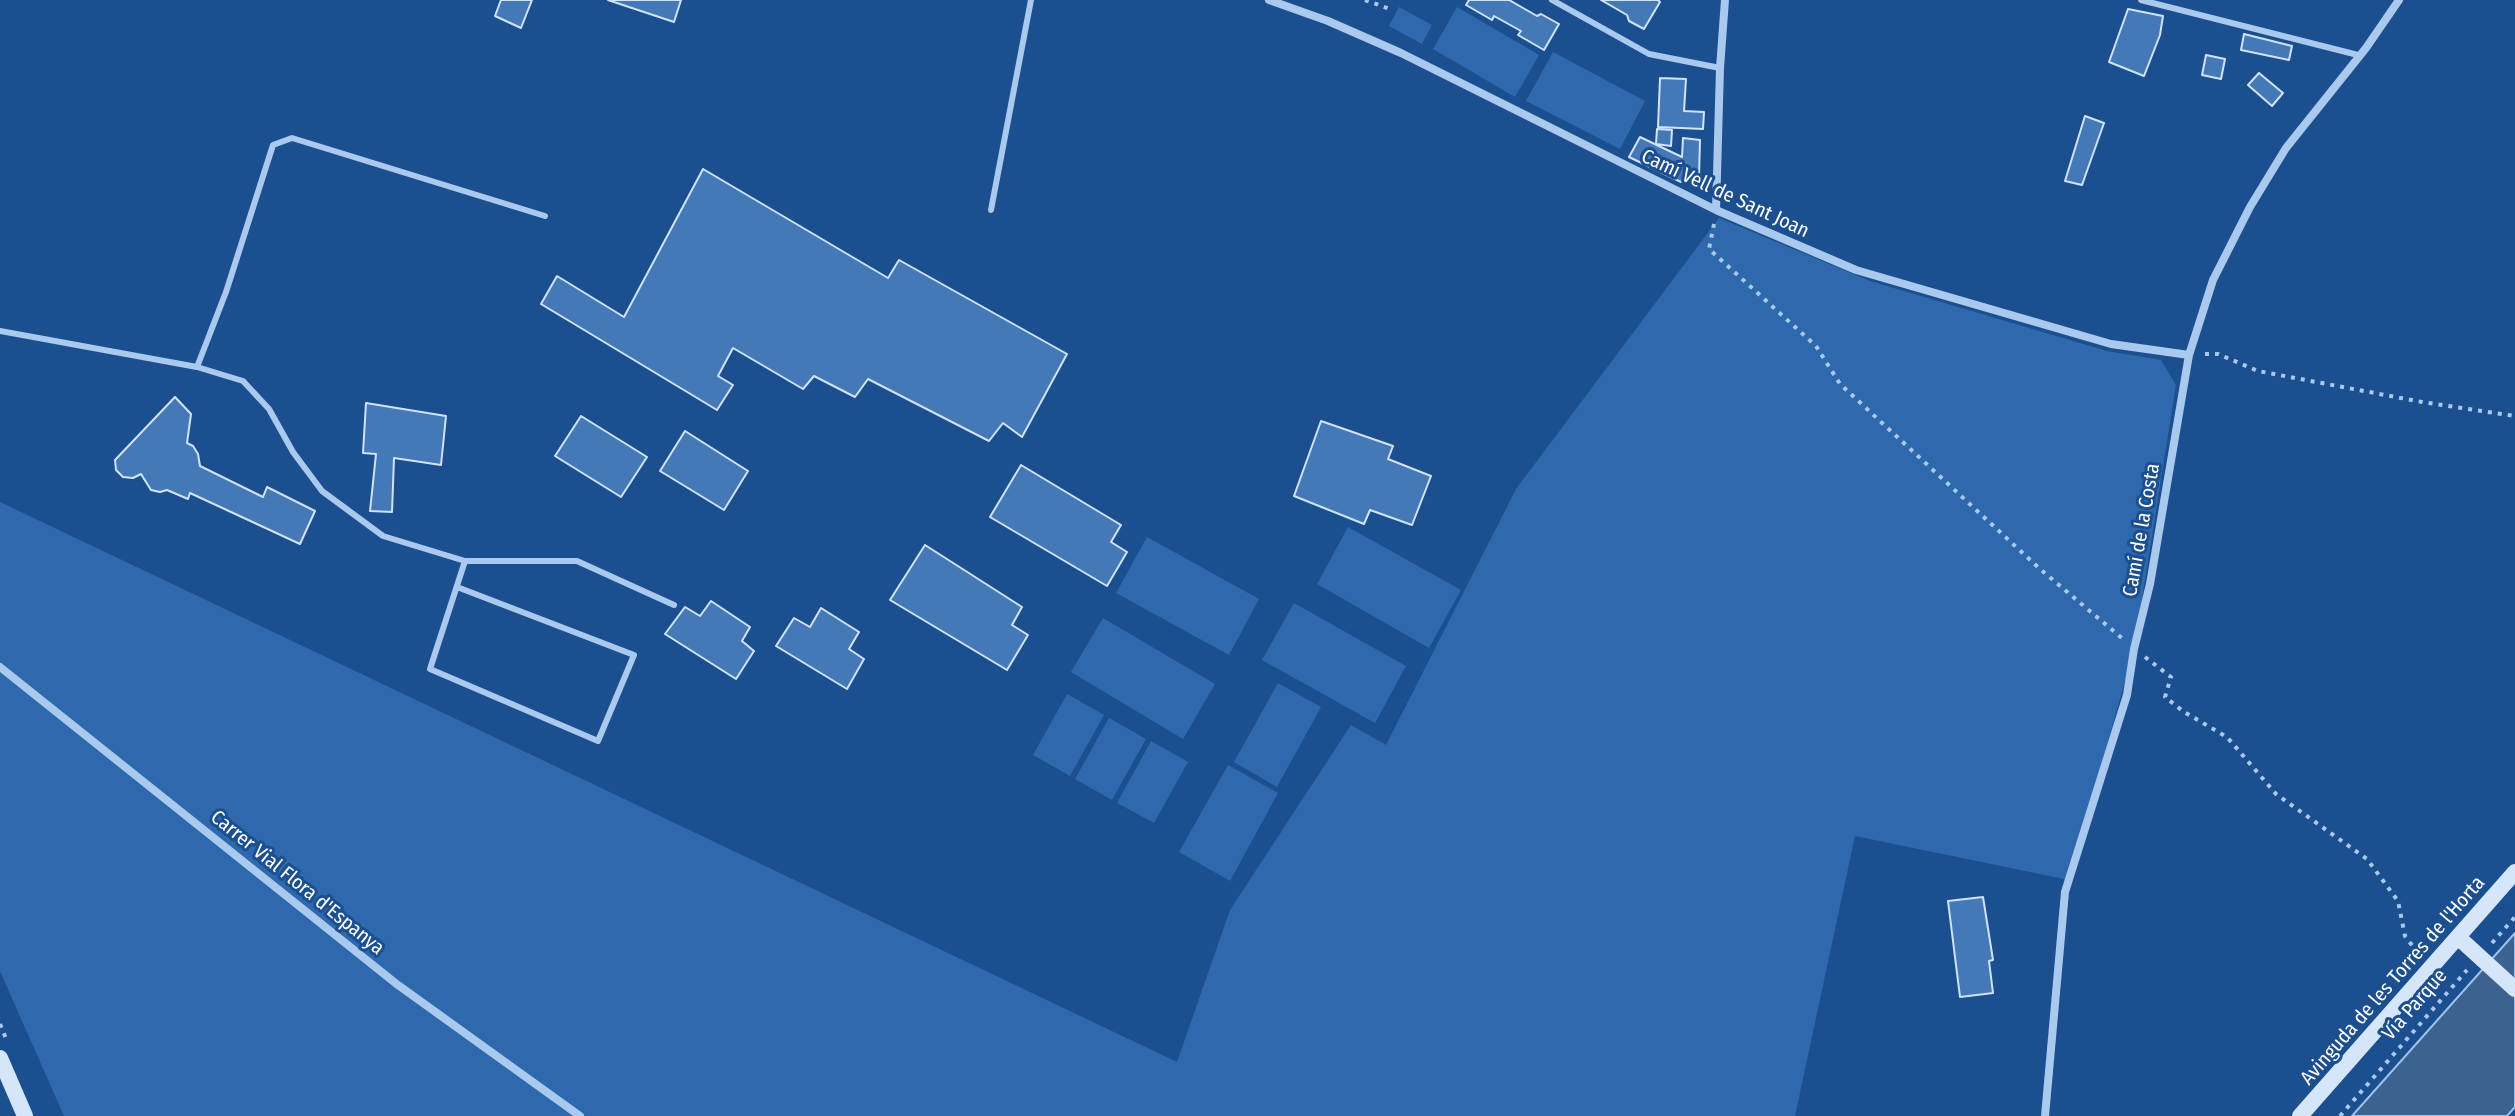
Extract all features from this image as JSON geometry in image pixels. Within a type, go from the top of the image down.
[{"type":"main road","name":"Avinguda de les Torres de l'Horta","points":[[2300,1116],[2515,872]]},
{"type":"main road","points":[[2459,938],[2515,989]]},
{"type":"main road","points":[[0,1058],[25,1116]]},
{"type":"street","name":"Camí Vell de Sant Joan","points":[[1269,0],[1328,21],[1401,53],[1716,210],[1856,270],[2111,344],[2189,355]]},
{"type":"street","points":[[1716,210],[1725,0]]},
{"type":"street","name":"Camí de la Costa","points":[[2045,1116],[2065,892],[2127,695],[2134,649],[2150,584],[2189,355],[2213,280],[2250,207],[2286,148],[2366,48],[2399,0]]},
{"type":"street","name":"Carrer Vial Flora d'Espanya","points":[[0,667],[398,985],[580,1116]]},
{"type":"lane","points":[[991,210],[1031,0]]},
{"type":"lane","points":[[1552,0],[1649,54],[1720,68]]},
{"type":"lane","points":[[2141,0],[2358,55]]},
{"type":"lane","points":[[197,367],[226,292],[273,145],[292,138],[545,216]]},
{"type":"lane","points":[[0,331],[197,367],[243,381],[269,409],[293,452],[322,491],[383,536],[465,561],[577,561],[674,605]]},
{"type":"lane","points":[[457,587],[634,655],[598,741],[430,669],[465,561]]},
{"type":"path","points":[[1365,0],[1390,9]]},
{"type":"path","points":[[1716,210],[1709,249],[1816,346],[1840,384],[2040,569],[2171,677],[2165,697],[2227,737],[2276,794],[2367,859],[2398,901],[2405,936],[2432,969]]},
{"type":"path","points":[[2189,355],[2218,354],[2258,371],[2515,416]]},
{"type":"path","name":"Vía Parque","points":[[2340,1116],[2515,917]]},
{"type":"shaded area","points":[[1399,7],[1432,25],[1422,44],[1389,26]]},
{"type":"shaded area","points":[[1457,7],[1539,55],[1515,97],[1433,49]]},
{"type":"shaded area","points":[[1553,52],[1645,101],[1620,149],[1526,101]]},
{"type":"shaded area","points":[[1719,218],[1870,281],[2107,351],[2161,360],[2176,385],[2134,649],[2069,880],[1855,836],[1795,1116],[64,1116],[0,971],[0,502],[1177,1062],[1230,910],[1351,725],[1386,745],[1516,489]]},
{"type":"shaded area","points":[[1348,527],[1461,590],[1429,648],[1317,584]]},
{"type":"shaded area","points":[[1147,537],[1259,599],[1229,655],[1116,593]]},
{"type":"shaded area","points":[[1294,603],[1406,666],[1375,723],[1262,660]]},
{"type":"shaded area","points":[[1103,618],[1215,684],[1183,739],[1071,672]]},
{"type":"shaded area","points":[[1278,683],[1321,707],[1277,787],[1234,762]]},
{"type":"shaded area","points":[[1067,694],[1104,715],[1070,776],[1033,755]]},
{"type":"shaded area","points":[[1109,718],[1146,739],[1112,800],[1075,779]]},
{"type":"shaded area","points":[[1151,741],[1188,762],[1154,823],[1117,803]]},
{"type":"shaded area","points":[[1228,765],[1278,793],[1230,881],[1179,852]]},
{"type":"shaded area","points":[[2515,933],[2515,1107],[2507,1116],[2352,1116]]},
{"type":"building","points":[[501,0],[532,0],[521,28],[495,16]]},
{"type":"building","points":[[608,0],[681,0],[674,22]]},
{"type":"building","points":[[1469,0],[1509,0],[1559,24],[1544,50],[1518,35],[1521,31],[1494,16],[1492,20],[1466,5]]},
{"type":"building","points":[[1601,0],[1658,0],[1660,2],[1644,29]]},
{"type":"building","points":[[2128,9],[2163,16],[2160,35],[2144,76],[2109,62]]},
{"type":"building","points":[[2244,34],[2292,46],[2289,60],[2241,50]]},
{"type":"building","points":[[2206,55],[2225,59],[2221,79],[2202,75]]},
{"type":"building","points":[[2259,73],[2283,93],[2272,106],[2248,85]]},
{"type":"building","points":[[1660,78],[1686,79],[1684,111],[1704,112],[1703,129],[1658,127]]},
{"type":"building","points":[[2085,116],[2104,123],[2082,185],[2065,181]]},
{"type":"building","points":[[1657,129],[1672,130],[1671,146],[1656,144]]},
{"type":"building","points":[[1640,137],[1682,157],[1683,138],[1700,140],[1699,176],[1681,182],[1629,157]]},
{"type":"building","points":[[703,169],[888,278],[899,260],[1067,354],[1022,437],[1003,423],[989,441],[868,379],[855,397],[814,376],[803,389],[733,348],[718,376],[733,385],[717,410],[541,304],[557,276],[624,317]]},
{"type":"building","points":[[175,397],[191,414],[187,443],[198,454],[200,466],[263,497],[267,487],[315,511],[300,544],[190,493],[188,499],[167,490],[151,490],[141,474],[133,478],[123,477],[116,470],[115,460]]},
{"type":"building","points":[[366,403],[446,416],[441,465],[394,458],[392,512],[370,511],[376,454],[363,453]]},
{"type":"building","points":[[581,416],[647,457],[621,497],[555,456]]},
{"type":"building","points":[[1321,421],[1393,446],[1388,459],[1431,476],[1412,525],[1370,510],[1364,524],[1294,496]]},
{"type":"building","points":[[685,431],[748,471],[724,510],[660,471]]},
{"type":"building","points":[[1021,465],[1121,525],[1111,542],[1127,552],[1107,586],[990,517]]},
{"type":"building","points":[[925,545],[1022,607],[1012,625],[1028,635],[1007,670],[890,600]]},
{"type":"building","points":[[711,601],[750,627],[742,641],[754,651],[736,679],[665,634],[685,607],[700,616]]},
{"type":"building","points":[[821,608],[859,632],[849,649],[864,659],[847,689],[776,646],[794,618],[810,627]]},
{"type":"building","points":[[1983,897],[1993,960],[1989,961],[1993,993],[1960,997],[1948,901]]}]
